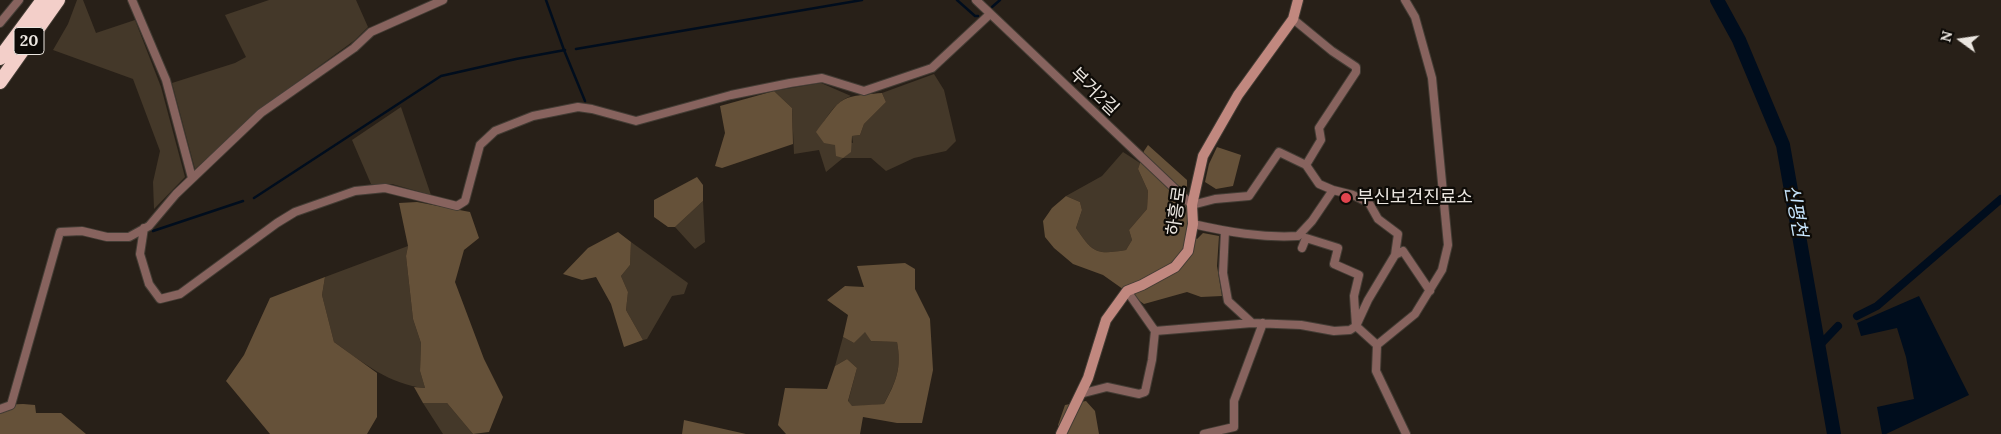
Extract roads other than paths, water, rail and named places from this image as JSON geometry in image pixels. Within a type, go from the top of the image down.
[{"type":"highway","name":"20","points":[[0,58],[43,0]]},
{"type":"highway","name":"20","points":[[0,82],[58,0]]},
{"type":"street","points":[[0,23],[19,0]]},
{"type":"street","points":[[132,0],[166,80],[192,178]]},
{"type":"street","points":[[0,409],[11,405],[60,232],[82,231],[107,237],[129,237],[149,226],[176,194],[261,113],[354,48],[371,32],[443,0]]},
{"type":"street","name":"부거2길","points":[[976,0],[1192,205]]},
{"type":"street","name":"하흥로","points":[[1065,432],[1088,378],[1106,320],[1127,291],[1175,267],[1188,250],[1193,224],[1192,205],[1203,156],[1238,95],[1293,19],[1298,0]]},
{"type":"street","points":[[1405,0],[1415,17],[1432,78],[1448,245],[1442,270],[1415,314],[1377,345],[1376,371],[1406,434]]},
{"type":"street","points":[[144,228],[140,254],[149,284],[160,300],[180,294],[295,212],[355,191],[385,188],[456,206],[465,201],[480,145],[495,131],[533,116],[578,107],[636,121],[731,95],[822,78],[864,91],[932,68],[990,14]]},
{"type":"street","points":[[1293,19],[1356,67],[1356,72],[1319,128],[1320,140],[1306,165]]},
{"type":"street","points":[[1155,330],[1262,323],[1301,325],[1334,331],[1350,330],[1356,326],[1368,300],[1395,256],[1398,234],[1378,219],[1369,203],[1353,195],[1319,184],[1306,165],[1279,152],[1249,196],[1215,199],[1192,205]]},
{"type":"street","points":[[1193,224],[1255,235],[1298,236],[1333,190]]},
{"type":"street","points":[[1225,231],[1223,273],[1228,301],[1252,323]]},
{"type":"street","points":[[1302,248],[1306,238],[1338,248],[1334,264],[1359,275],[1354,296],[1356,326],[1377,345]]},
{"type":"street","points":[[1395,256],[1402,252],[1430,291]]},
{"type":"street","points":[[1080,394],[1106,387],[1139,394],[1145,392],[1152,360],[1155,330],[1127,291]]},
{"type":"street","points":[[1204,434],[1233,431],[1234,401],[1262,323]]},
{"type":"water","points":[[1919,296],[1969,395],[1886,434],[1882,434],[1877,407],[1914,399],[1906,357],[1897,328],[1861,336],[1857,323]]},
{"type":"waterway","points":[[546,0],[585,101]]},
{"type":"waterway","points":[[576,49],[862,0]]},
{"type":"waterway","points":[[957,0],[975,16],[978,16]]},
{"type":"waterway","points":[[992,7],[1000,0]]},
{"type":"waterway","name":"신평천","points":[[1717,0],[1739,40],[1783,145],[1834,434]]},
{"type":"waterway","points":[[254,198],[441,76],[565,50]]},
{"type":"waterway","points":[[1857,316],[1877,306],[2001,199]]},
{"type":"waterway","points":[[153,231],[243,201]]},
{"type":"waterway","points":[[1818,347],[1838,326]]},
{"type":"place","name":"부신보건진료소","points":[[1346,198]]}]
